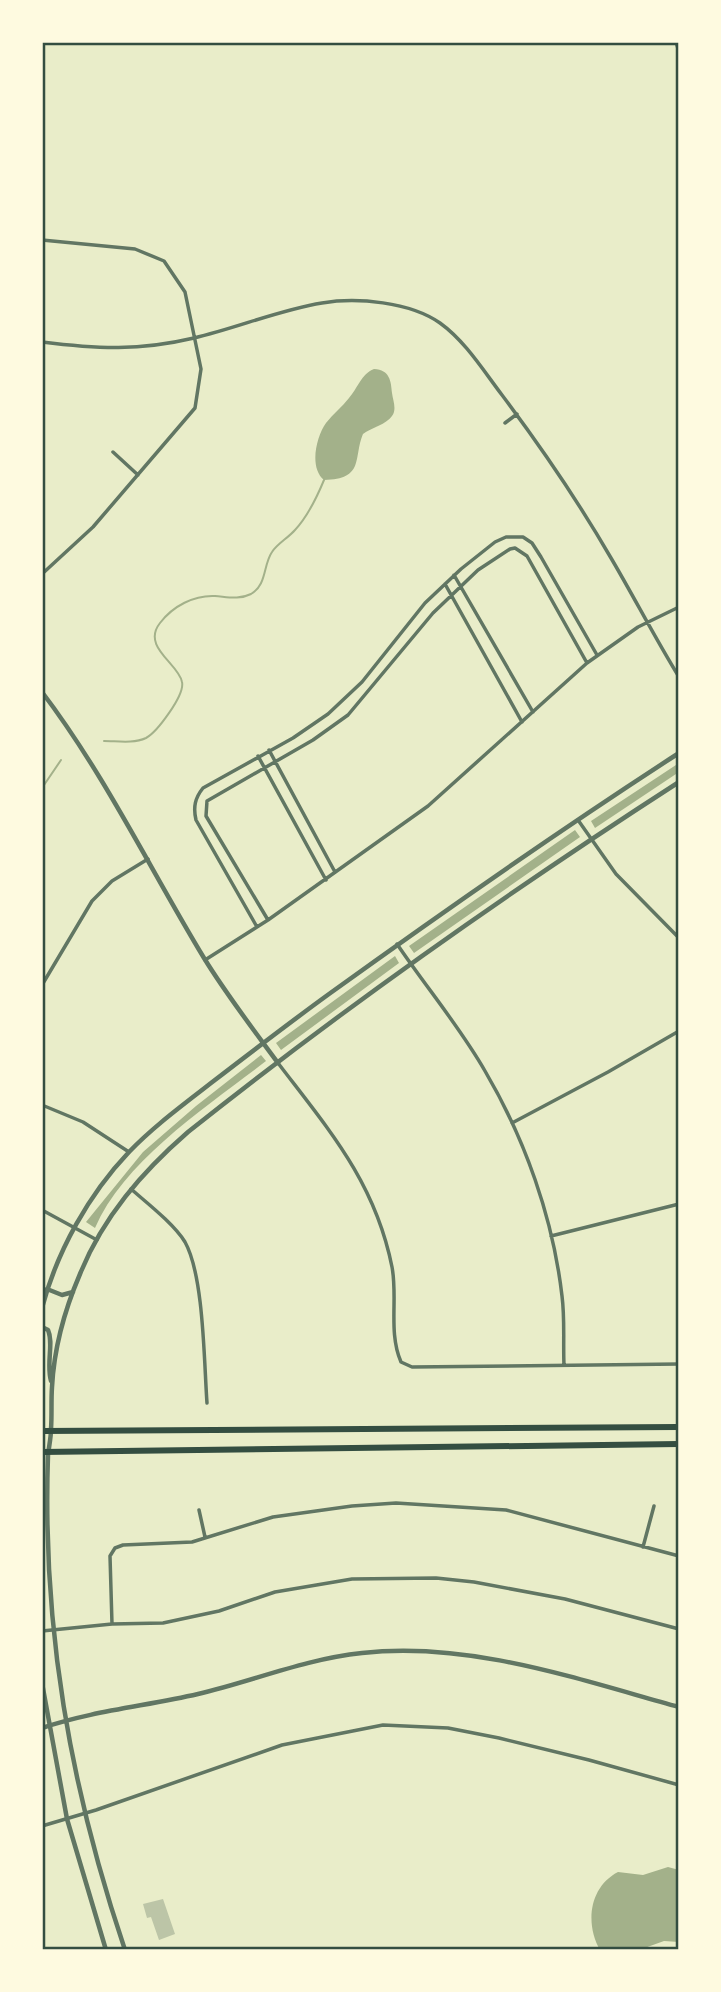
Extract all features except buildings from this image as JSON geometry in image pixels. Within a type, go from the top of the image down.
[{"type":"main road","points":[[42,1431],[679,1427]]},
{"type":"main road","points":[[45,1452],[679,1444]]},
{"type":"street","points":[[676,42],[679,51]]},
{"type":"street","points":[[42,240],[135,249],[164,261],[185,292],[201,369],[195,408],[93,527],[42,574]]},
{"type":"street","points":[[42,342],[129,349],[194,338],[312,304],[342,299],[366,300],[403,307],[438,322],[463,344],[560,476],[609,554],[679,677]]},
{"type":"street","points":[[505,423],[517,414]]},
{"type":"street","points":[[113,452],[138,475]]},
{"type":"street","points":[[257,928],[201,830],[194,811],[198,794],[203,788],[312,726],[343,702],[362,682],[413,616],[454,575],[495,542],[506,537],[523,537],[532,543],[597,655]]},
{"type":"street","points":[[268,920],[206,816],[207,801],[313,740],[348,715],[380,680],[416,630],[461,586],[510,549],[522,551],[587,663]]},
{"type":"street","points":[[454,575],[533,712]]},
{"type":"street","points":[[445,584],[522,722]]},
{"type":"street","points":[[205,960],[257,928],[428,806],[597,655],[647,622],[679,607]]},
{"type":"street","points":[[42,692],[62,719],[148,859],[205,960],[353,1164],[379,1217],[393,1270],[395,1350],[401,1362],[412,1367],[679,1364]]},
{"type":"street","points":[[269,750],[335,872]]},
{"type":"street","points":[[42,1308],[47,1289],[74,1227],[129,1152],[172,1113],[262,1041],[397,944],[679,753]]},
{"type":"street","points":[[258,756],[326,880]]},
{"type":"street","points":[[125,1950],[84,1814],[66,1721],[53,1629],[47,1507],[45,1452],[51,1431],[52,1385],[62,1326],[73,1292],[97,1240],[131,1189],[156,1160],[188,1132],[411,965],[679,782]]},
{"type":"street","points":[[578,820],[616,874],[679,938]]},
{"type":"street","points":[[42,985],[92,901],[123,873],[148,859]]},
{"type":"street","points":[[397,944],[478,1059],[512,1123],[529,1163],[551,1236],[563,1298],[564,1366]]},
{"type":"street","points":[[512,1123],[679,1031]]},
{"type":"street","points":[[42,1105],[83,1122],[129,1152]]},
{"type":"street","points":[[131,1189],[184,1241],[190,1254],[200,1306],[207,1404]]},
{"type":"street","points":[[551,1236],[679,1204]]},
{"type":"street","points":[[42,1210],[97,1240]]},
{"type":"street","points":[[47,1289],[62,1295],[73,1292]]},
{"type":"street","points":[[42,1327],[48,1330],[51,1339],[47,1366],[52,1385]]},
{"type":"street","points":[[112,1624],[110,1556],[115,1548],[123,1545],[192,1542],[273,1517],[352,1506],[396,1503],[506,1510],[679,1556]]},
{"type":"street","points":[[643,1546],[654,1506]]},
{"type":"street","points":[[199,1510],[205,1537]]},
{"type":"street","points":[[42,1631],[163,1622],[219,1611],[275,1592],[352,1579],[436,1578],[474,1582],[565,1599],[679,1629]]},
{"type":"street","points":[[42,1728],[198,1694],[312,1661],[391,1651],[450,1654],[504,1662],[679,1707]]},
{"type":"street","points":[[42,1683],[66,1819],[106,1950]]},
{"type":"street","points":[[42,1826],[282,1745],[383,1725],[447,1728],[499,1738],[679,1785]]},
{"type":"shaded area","points":[[374,369],[383,371],[389,377],[393,413],[390,419],[363,434],[352,471],[337,479],[324,480],[319,475],[315,460],[322,429],[363,378]]},
{"type":"shaded area","points":[[679,763],[679,772],[595,828],[591,821]]},
{"type":"shaded area","points":[[575,830],[580,837],[414,953],[409,946]]},
{"type":"shaded area","points":[[395,956],[399,963],[281,1050],[276,1043]]},
{"type":"shaded area","points":[[261,1055],[266,1061],[194,1115],[147,1157],[108,1203],[95,1228],[86,1222],[143,1152]]},
{"type":"shaded area","points":[[668,1867],[679,1870],[679,1942],[664,1941],[639,1950],[600,1950],[595,1940],[591,1918],[601,1887],[618,1872],[643,1875]]},
{"type":"waterway","points":[[104,741],[130,742],[146,738],[175,704],[182,682],[155,640],[155,632],[165,617],[192,600],[207,596],[242,597],[256,590],[272,552],[304,519],[324,480]]},
{"type":"waterway","points":[[42,788],[61,760]]}]
